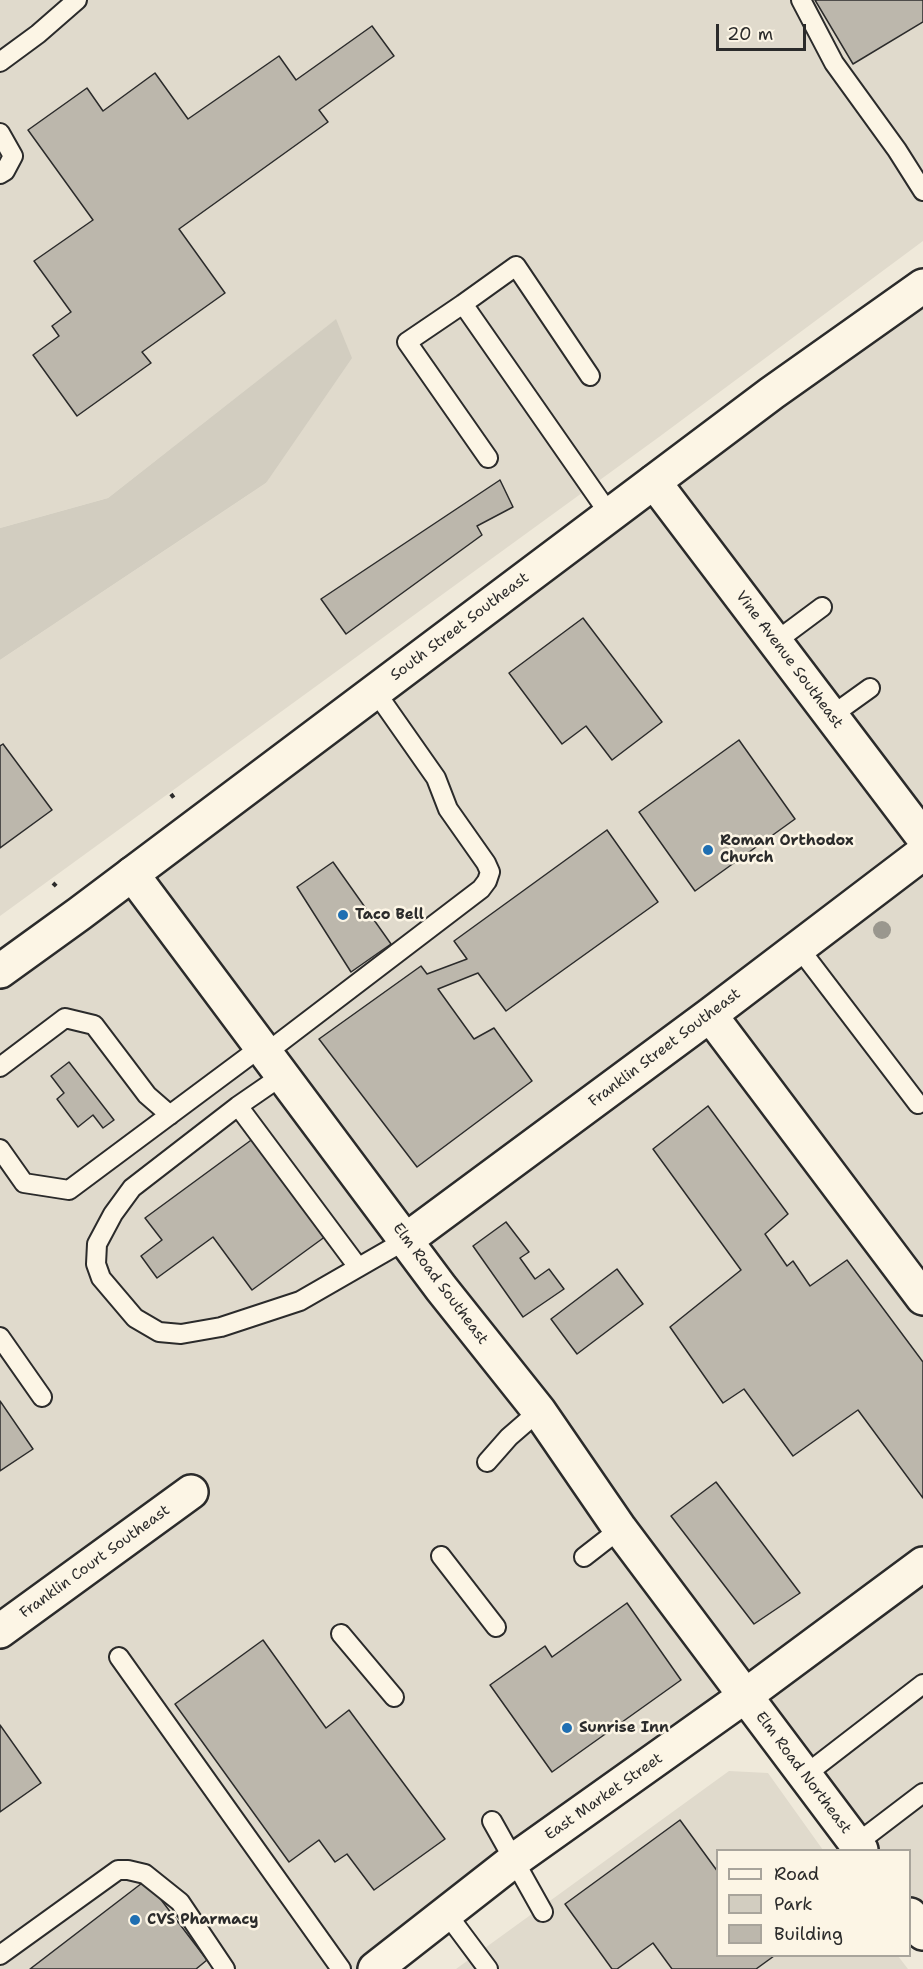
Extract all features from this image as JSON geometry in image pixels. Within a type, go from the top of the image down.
[{"type":"main road","name":"South Street Southeast","points":[[0,971],[772,393],[923,286]]},
{"type":"main road","name":"Vine Avenue Southeast","points":[[654,482],[923,837]]},
{"type":"main road","name":"Franklin Street Southeast","points":[[406,1240],[710,1015],[923,853]]},
{"type":"main road","name":"Elm Road Southeast","points":[[132,874],[441,1288],[539,1411],[620,1528],[745,1696]]},
{"type":"main road","points":[[710,1015],[923,1298]]},
{"type":"main road","name":"Franklin Court Southeast","points":[[0,1631],[191,1492]]},
{"type":"main road","name":"East Market Street","points":[[375,1969],[513,1861],[745,1696],[923,1564]]},
{"type":"main road","name":"Elm Road Northeast","points":[[745,1696],[859,1847]]},
{"type":"main road","points":[[911,1918],[923,1934]]},
{"type":"lane","points":[[0,62],[38,34],[77,0]]},
{"type":"lane","points":[[801,0],[834,63],[897,150],[923,191]]},
{"type":"lane","points":[[0,133],[13,156],[5,171],[0,174]]},
{"type":"lane","points":[[488,458],[407,342],[516,266],[590,376]]},
{"type":"lane","points":[[463,304],[610,515]]},
{"type":"lane","points":[[775,642],[822,606]]},
{"type":"lane","points":[[831,716],[870,688]]},
{"type":"lane","points":[[0,1149],[24,1183],[69,1190],[170,1115],[270,1058],[481,889],[490,872],[486,863],[448,809],[436,778],[375,691]]},
{"type":"lane","points":[[799,948],[918,1104]]},
{"type":"lane","points":[[0,1067],[64,1018],[94,1024],[147,1095],[170,1115]]},
{"type":"lane","points":[[270,1058],[238,1106],[132,1188],[112,1214],[97,1244],[96,1264],[101,1278],[135,1318],[159,1332],[182,1334],[221,1327],[300,1301],[406,1240]]},
{"type":"lane","points":[[238,1106],[358,1267]]},
{"type":"lane","points":[[0,1337],[42,1397]]},
{"type":"lane","points":[[487,1462],[509,1437],[539,1411]]},
{"type":"lane","points":[[584,1557],[620,1528]]},
{"type":"lane","points":[[441,1556],[496,1627]]},
{"type":"lane","points":[[341,1634],[394,1697]]},
{"type":"lane","points":[[119,1657],[341,1969]]},
{"type":"lane","points":[[805,1775],[923,1684]]},
{"type":"lane","points":[[859,1847],[923,1793]]},
{"type":"lane","points":[[492,1821],[543,1912]]},
{"type":"lane","points":[[0,1954],[118,1870],[128,1870],[145,1874],[180,1902],[225,1969]]},
{"type":"lane","points":[[447,1914],[488,1969]]},
{"type":"path","points":[[53,882],[57,887]]},
{"type":"shaded area","points":[[0,0],[923,0],[923,241],[659,437],[0,916],[0,660],[266,483],[335,320],[108,498],[0,528]]},
{"type":"shaded area","points":[[923,286],[923,1933],[911,1916],[911,1849],[860,1849],[745,1696],[375,1969],[0,1969],[0,971]]},
{"type":"shaded area","points":[[729,1771],[768,1773],[822,1849],[716,1849],[716,1957],[899,1957],[908,1969],[456,1969]]},
{"type":"green space","points":[[336,319],[352,358],[266,483],[0,660],[0,528],[108,498]]},
{"type":"building","points":[[815,0],[923,0],[923,22],[853,64]]},
{"type":"building","points":[[372,26],[394,56],[319,110],[328,122],[179,229],[225,293],[142,352],[151,363],[77,416],[33,355],[59,336],[52,326],[71,312],[34,261],[93,220],[28,130],[87,88],[103,111],[155,73],[188,119],[279,56],[296,80]]},
{"type":"building","points":[[500,480],[513,507],[477,526],[482,535],[346,634],[321,599]]},
{"type":"building","points":[[583,618],[662,722],[612,760],[586,726],[562,744],[509,673]]},
{"type":"building","points":[[739,740],[795,819],[695,891],[639,812]]},
{"type":"building","points":[[3,744],[52,810],[0,848],[0,746]]},
{"type":"building","points":[[607,830],[658,902],[506,1011],[478,973],[438,989],[474,1039],[494,1028],[532,1081],[417,1167],[319,1039],[421,966],[427,974],[467,959],[454,941]]},
{"type":"building","name":"Taco Bell","points":[[333,862],[391,944],[351,972],[297,887]]},
{"type":"building","points":[[69,1062],[114,1120],[103,1128],[93,1115],[78,1127],[57,1099],[64,1093],[51,1076]]},
{"type":"building","points":[[708,1106],[788,1214],[765,1234],[787,1266],[793,1261],[810,1286],[847,1260],[923,1362],[923,1498],[858,1410],[793,1456],[744,1389],[723,1403],[670,1327],[741,1270],[653,1149]]},
{"type":"building","points":[[254,1138],[326,1236],[252,1290],[213,1237],[157,1278],[141,1256],[162,1240],[145,1218]]},
{"type":"building","points":[[506,1222],[529,1252],[520,1258],[535,1279],[549,1269],[564,1289],[523,1317],[473,1246]]},
{"type":"building","points":[[617,1269],[643,1304],[577,1354],[551,1319]]},
{"type":"building","points":[[0,1401],[33,1449],[0,1471]]},
{"type":"building","points":[[716,1482],[800,1593],[754,1624],[671,1516]]},
{"type":"building","name":"Sunrise Inn","points":[[627,1603],[681,1680],[552,1772],[490,1685],[545,1646],[552,1657]]},
{"type":"building","points":[[263,1640],[326,1728],[349,1710],[445,1839],[374,1890],[347,1854],[335,1862],[319,1840],[289,1862],[175,1704]]},
{"type":"building","points":[[0,1725],[41,1783],[0,1812]]},
{"type":"building","points":[[680,1820],[716,1869],[716,1957],[773,1957],[756,1969],[672,1969],[653,1943],[617,1969],[612,1969],[565,1904]]},
{"type":"building","name":"CVS Pharmacy","points":[[146,1880],[207,1960],[196,1969],[30,1969]]},
{"type":"place","name":"Roman Orthodox Church","points":[[708,850]]},
{"type":"place","name":"Taco Bell","points":[[343,915]]},
{"type":"place","name":"Sunrise Inn","points":[[567,1728]]},
{"type":"place","name":"CVS Pharmacy","points":[[135,1920]]}]
